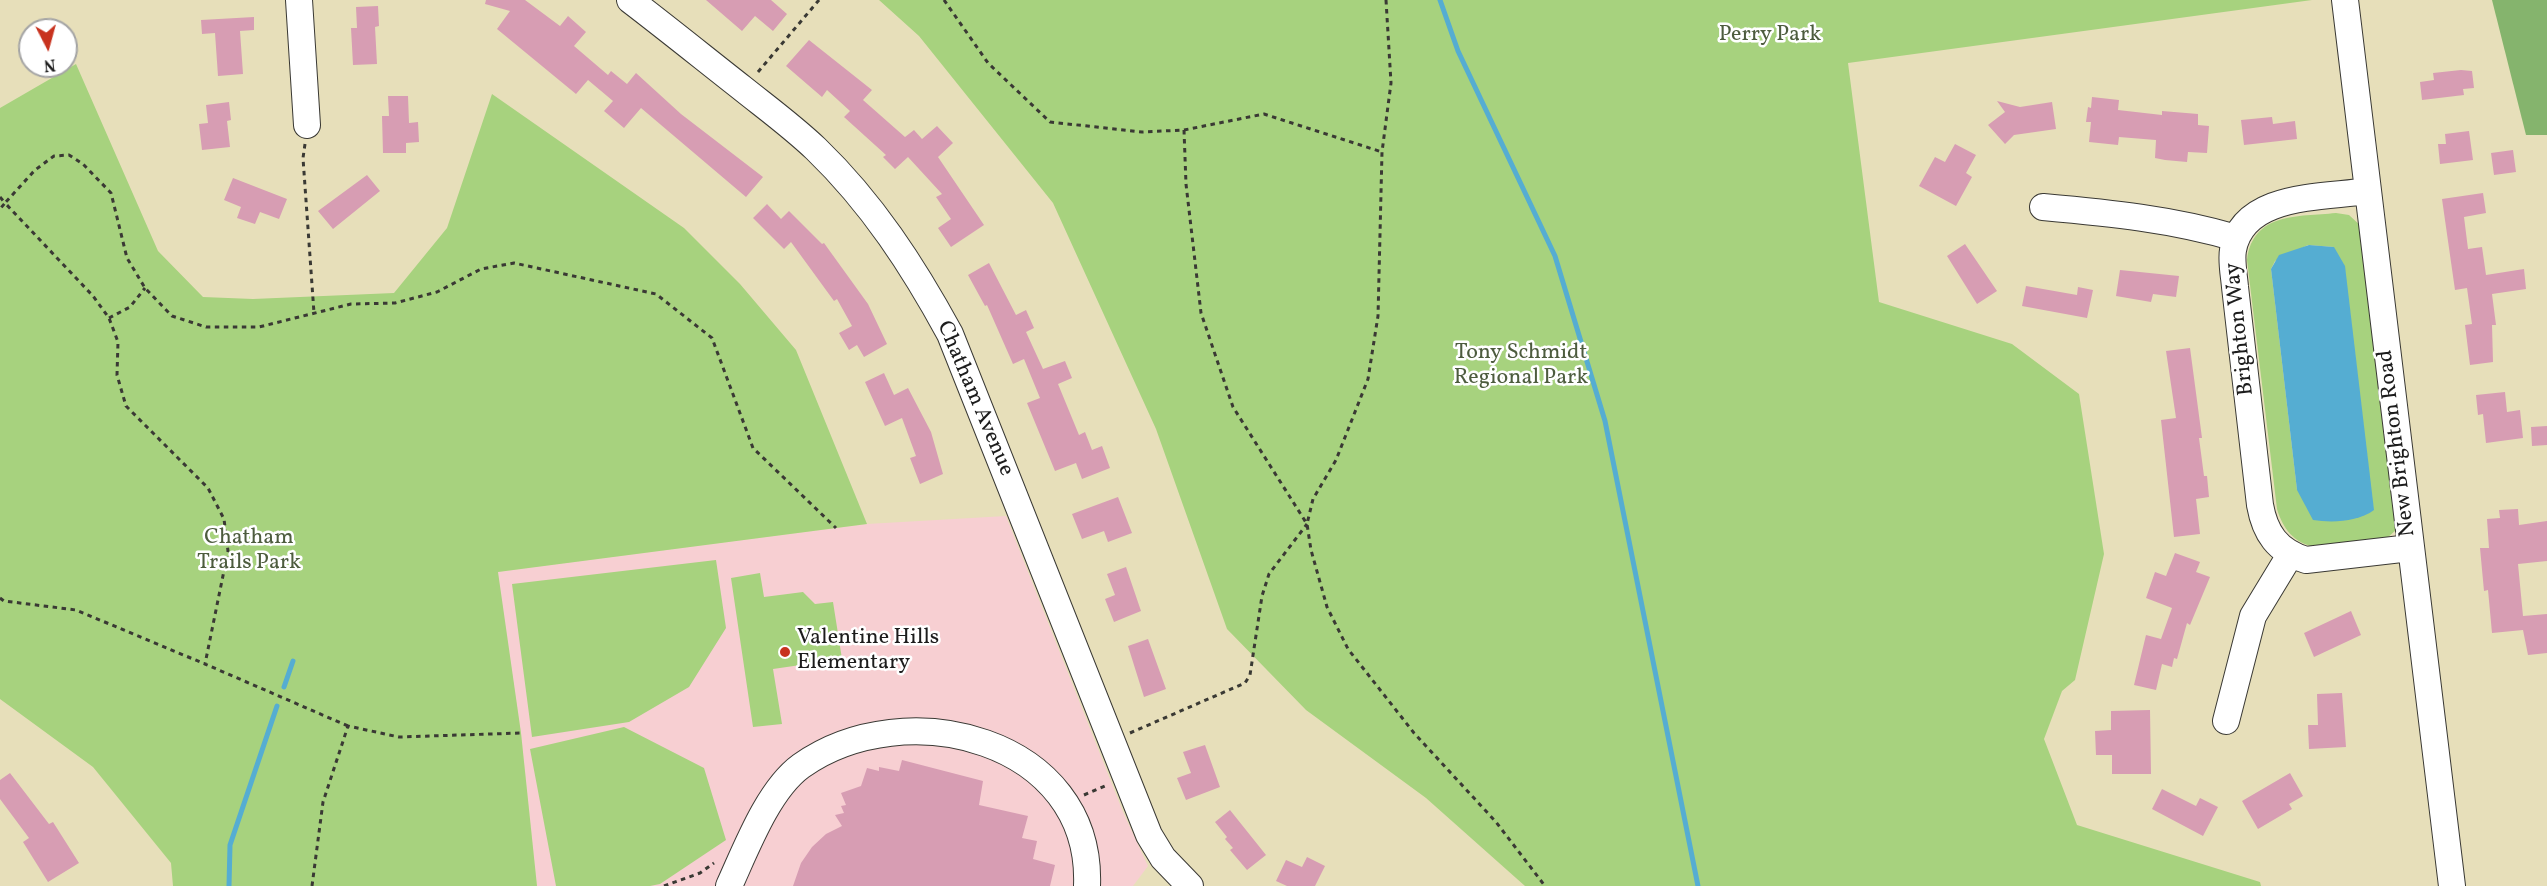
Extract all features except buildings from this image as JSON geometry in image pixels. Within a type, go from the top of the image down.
[{"type":"street","points":[[298,0],[307,125]]},
{"type":"street","name":"Chatham Avenue","points":[[630,0],[800,134],[856,192],[893,239],[924,287],[950,334],[1149,835],[1163,858],[1190,886]]},
{"type":"street","name":"New Brighton Road","points":[[2345,0],[2452,886]]},
{"type":"street","name":"Brighton Way","points":[[2290,555],[2279,547],[2263,521],[2232,252],[2236,238],[2248,219],[2269,206],[2367,191]]},
{"type":"street","points":[[2043,207],[2145,217],[2192,225],[2236,238]]},
{"type":"street","points":[[2226,721],[2253,616],[2290,555],[2306,560],[2410,548]]},
{"type":"street","points":[[729,886],[781,784],[800,767],[825,751],[859,739],[880,733],[916,731],[951,733],[990,743],[1023,761],[1056,793],[1079,828],[1087,852],[1087,886]]},
{"type":"path","points":[[743,89],[819,0]]},
{"type":"path","points":[[944,0],[988,63],[1050,122],[1142,132],[1184,130],[1264,114],[1382,152]]},
{"type":"path","points":[[1386,0],[1391,83],[1382,152],[1378,316],[1368,379],[1336,460],[1313,499],[1307,524],[1311,550],[1327,608],[1348,649],[1414,733],[1496,822],[1545,886]]},
{"type":"path","points":[[307,125],[303,158],[314,313]]},
{"type":"path","points":[[1184,130],[1186,184],[1201,313],[1233,407],[1307,524]]},
{"type":"path","points":[[0,209],[35,170],[54,156],[69,155],[83,164],[111,193],[127,258],[145,288],[172,316],[206,327],[259,327],[351,304],[395,303],[437,292],[482,268],[514,263],[656,294],[712,338],[753,448],[836,528]]},
{"type":"path","points":[[0,197],[93,296],[109,318],[118,342],[117,375],[126,406],[208,488],[224,519],[228,551],[205,664]]},
{"type":"path","points":[[109,318],[130,307],[145,288]]},
{"type":"path","points":[[1112,741],[1245,683],[1250,675],[1262,596],[1269,574],[1307,524]]},
{"type":"path","points":[[0,598],[4,601],[76,610],[348,726],[399,737],[521,733]]},
{"type":"path","points":[[312,886],[323,802],[348,726]]},
{"type":"path","points":[[1080,796],[1107,786]]},
{"type":"path","points":[[664,886],[700,873],[718,860]]},
{"type":"shaded area","name":"Valentine Hills Elementary","points":[[1006,516],[1123,812],[1148,866],[1133,886],[537,886],[521,733],[497,572],[867,524]]},
{"type":"green space","name":"Tony Schmidt Regional Park","points":[[879,0],[2312,0],[1848,63],[1879,302],[2012,344],[2079,394],[2104,554],[2075,680],[2062,691],[2044,739],[2077,825],[2260,882],[2261,886],[1525,886],[1426,798],[1306,710],[1227,629],[1156,429],[1053,203],[919,36]]},
{"type":"green space","points":[[2492,0],[2547,0],[2547,135],[2526,135]]},
{"type":"green space","name":"Chatham Trails Park","points":[[78,69],[158,251],[203,297],[253,299],[394,293],[447,228],[492,94],[684,228],[740,284],[796,350],[867,524],[498,572],[521,733],[537,886],[173,886],[171,863],[93,767],[0,699],[0,108],[52,78],[78,78]]},
{"type":"green space","points":[[2336,213],[2349,215],[2362,227],[2397,529],[2386,539],[2315,547],[2301,542],[2290,534],[2277,509],[2247,260],[2251,244],[2258,233],[2268,225],[2293,217]],"holes":[[[2308,245],[2334,247],[2297,490],[2271,269],[2275,261]]]},
{"type":"green space","points":[[716,560],[726,628],[689,687],[629,722],[532,737],[512,584]]},
{"type":"green space","points":[[760,573],[764,597],[803,592],[815,604],[833,602],[842,659],[773,669],[782,724],[753,727],[731,578]]},
{"type":"green space","points":[[624,727],[704,768],[726,840],[660,884],[650,886],[556,886],[530,749]]},
{"type":"water","points":[[2309,245],[2334,247],[2345,266],[2374,510],[2345,521],[2313,520],[2297,490],[2271,269],[2279,255]]},
{"type":"waterway","points":[[1440,0],[1458,51],[1555,256],[1605,421],[1698,886]]},
{"type":"waterway","points":[[284,687],[293,661]]},
{"type":"waterway","points":[[229,886],[230,845],[277,706]]},
{"type":"place","name":"Valentine Hills Elementary","points":[[785,652]]},
{"type":"park label","name":"Perry Park","points":[[1770,36]]}]
